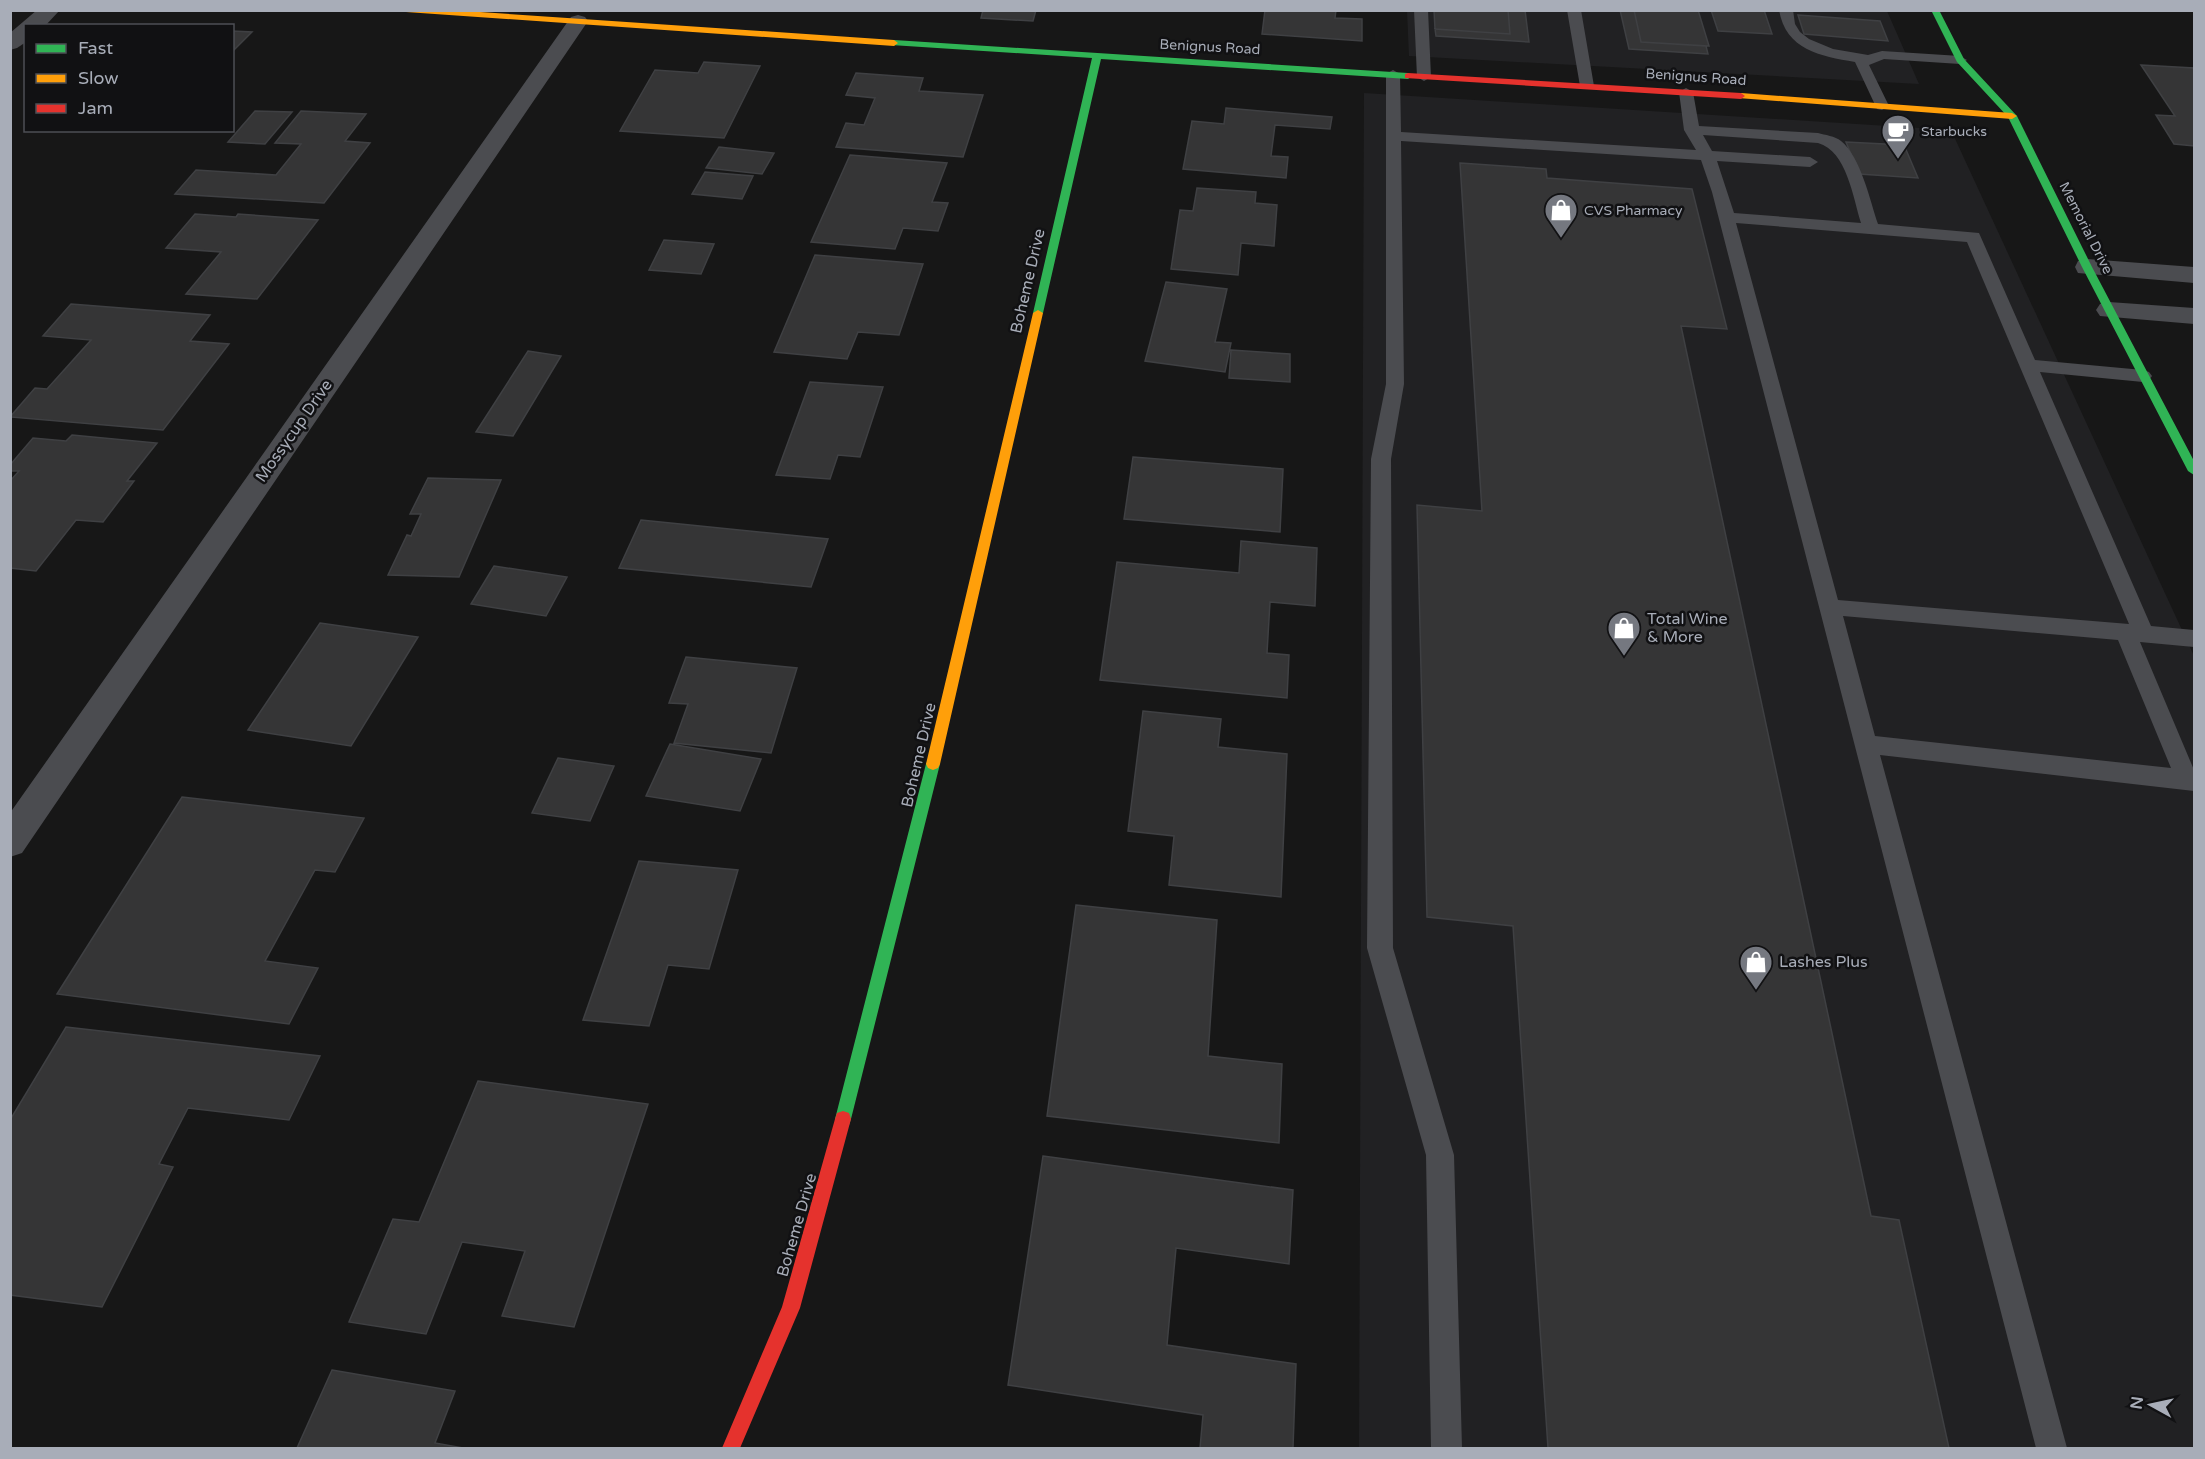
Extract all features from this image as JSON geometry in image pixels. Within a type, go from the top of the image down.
[{"type":"street","points":[[34,24],[50,10]]},
{"type":"street","name":"Benignus Road","points":[[406,10],[1097,57],[1686,92],[2012,116]]},
{"type":"street","name":"Memorial Drive","points":[[1935,10],[1960,60],[2012,116],[2109,310],[2194,471]]},
{"type":"street","name":"Mossycup Drive","points":[[10,842],[578,21]]},
{"type":"street","points":[[10,44],[24,33]]},
{"type":"street","name":"Boheme Drive","points":[[731,1449],[791,1308],[857,1068],[924,805],[1097,57]]},
{"type":"street","points":[[2087,267],[2194,275]]},
{"type":"street","points":[[2109,310],[2194,316]]},
{"type":"lane","points":[[1421,10],[1424,77]]},
{"type":"lane","points":[[1574,10],[1587,86]]},
{"type":"lane","points":[[1786,10],[1793,34],[1800,41],[1824,50],[1869,60]]},
{"type":"lane","points":[[1882,106],[1862,63],[1882,55],[1960,60]]},
{"type":"lane","points":[[1393,74],[1395,384],[1381,459],[1380,948],[1440,1155],[1446,1449]]},
{"type":"lane","points":[[1686,92],[1692,130],[1707,155],[1726,217],[2052,1449]]},
{"type":"lane","points":[[1692,130],[1818,138],[1831,141],[1840,148],[1846,161],[1871,228]]},
{"type":"lane","points":[[1392,136],[1810,162]]},
{"type":"lane","points":[[1726,217],[1973,237],[2028,365],[2191,780],[1865,744]]},
{"type":"lane","points":[[2028,365],[2144,376]]},
{"type":"lane","points":[[1829,607],[2194,638]]},
{"type":"shaded area","points":[[1407,11],[1887,11],[1919,84],[1409,56]]},
{"type":"shaded area","points":[[1364,93],[1951,130],[2194,656],[2194,1448],[1359,1448]]},
{"type":"building","points":[[983,10],[1036,10],[1033,21],[981,18]]},
{"type":"building","points":[[1265,10],[1336,10],[1335,18],[1362,19],[1362,41],[1262,34]]},
{"type":"building","points":[[1434,10],[1508,10],[1510,34],[1435,29]]},
{"type":"building","points":[[1508,10],[1525,10],[1529,42],[1436,36],[1435,29],[1510,34]]},
{"type":"building","points":[[1620,10],[1634,10],[1641,42],[1706,46],[1708,54],[1629,49]]},
{"type":"building","points":[[1634,10],[1698,10],[1709,46],[1641,42]]},
{"type":"building","points":[[1711,10],[1764,10],[1772,34],[1718,31]]},
{"type":"building","points":[[1798,15],[1880,21],[1888,41],[1804,34]]},
{"type":"building","points":[[234,31],[252,32],[234,50]]},
{"type":"building","points":[[704,62],[760,66],[724,138],[620,131],[655,70],[698,73]]},
{"type":"building","points":[[2141,65],[2194,68],[2194,146],[2174,144],[2156,115],[2175,116]]},
{"type":"building","points":[[856,73],[923,78],[919,91],[983,95],[963,157],[836,147],[846,123],[864,125],[875,98],[846,95]]},
{"type":"building","points":[[1226,108],[1332,117],[1330,129],[1275,125],[1271,156],[1288,157],[1286,178],[1183,169],[1192,121],[1224,124]]},
{"type":"building","points":[[255,111],[292,112],[265,144],[228,142]]},
{"type":"building","points":[[301,111],[366,114],[345,141],[370,143],[324,203],[175,194],[196,170],[276,175],[301,144],[275,143]]},
{"type":"building","points":[[1846,142],[1904,145],[1918,178],[1859,174]]},
{"type":"building","points":[[719,147],[774,153],[762,174],[706,168]]},
{"type":"building","points":[[850,155],[947,163],[932,202],[948,203],[938,231],[903,228],[895,249],[811,242]]},
{"type":"building","points":[[1460,163],[1546,169],[1547,178],[1692,189],[1727,329],[1681,326],[1871,1216],[1899,1220],[1949,1448],[1548,1448],[1513,926],[1427,917],[1417,505],[1482,511]]},
{"type":"building","points":[[705,172],[753,176],[742,199],[692,194]]},
{"type":"building","points":[[1197,188],[1256,192],[1255,203],[1277,205],[1274,246],[1241,243],[1238,275],[1171,269],[1180,210],[1193,211]]},
{"type":"building","points":[[195,214],[236,217],[238,214],[318,220],[257,299],[186,294],[221,252],[166,248]]},
{"type":"building","points":[[664,240],[714,244],[701,274],[649,270]]},
{"type":"building","points":[[815,255],[923,264],[899,335],[858,332],[847,359],[774,352]]},
{"type":"building","points":[[1166,282],[1227,289],[1215,342],[1231,343],[1225,372],[1145,361]]},
{"type":"building","points":[[71,304],[210,315],[190,341],[229,344],[163,430],[10,417],[35,388],[47,389],[91,340],[43,336]]},
{"type":"building","points":[[1231,350],[1290,354],[1290,382],[1229,378]]},
{"type":"building","points":[[528,351],[561,356],[513,436],[476,432]]},
{"type":"building","points":[[810,382],[883,387],[860,457],[838,455],[830,479],[776,475]]},
{"type":"building","points":[[72,435],[157,443],[127,481],[134,481],[103,522],[76,520],[36,571],[10,568],[10,481],[19,471],[10,471],[10,465],[33,438],[66,441]]},
{"type":"building","points":[[1133,457],[1283,469],[1280,532],[1124,519]]},
{"type":"building","points":[[428,478],[501,480],[459,577],[388,575],[407,535],[411,536],[421,514],[410,514]]},
{"type":"building","points":[[641,520],[828,539],[811,587],[619,568]]},
{"type":"building","points":[[1241,541],[1317,548],[1315,606],[1270,602],[1267,653],[1289,655],[1287,698],[1100,680],[1117,562],[1239,573]]},
{"type":"building","points":[[494,566],[567,577],[546,616],[471,604]]},
{"type":"building","points":[[320,623],[418,637],[351,746],[248,730]]},
{"type":"building","points":[[686,657],[797,668],[771,753],[674,743],[688,704],[669,703]]},
{"type":"building","points":[[1143,711],[1221,719],[1218,747],[1287,754],[1281,897],[1169,885],[1174,836],[1128,831]]},
{"type":"building","points":[[670,744],[761,759],[740,811],[646,796]]},
{"type":"building","points":[[558,758],[614,766],[590,821],[532,813]]},
{"type":"building","points":[[182,797],[364,818],[335,872],[315,870],[265,961],[318,968],[289,1024],[57,994]]},
{"type":"building","points":[[639,861],[738,870],[709,969],[668,965],[649,1026],[583,1020]]},
{"type":"building","points":[[1076,905],[1217,920],[1208,1056],[1282,1064],[1279,1143],[1047,1116]]},
{"type":"building","points":[[66,1027],[320,1056],[289,1120],[188,1108],[159,1164],[173,1167],[102,1307],[10,1295],[10,1120]]},
{"type":"building","points":[[478,1081],[648,1104],[574,1327],[502,1316],[525,1251],[462,1242],[426,1334],[349,1322],[393,1219],[419,1222]]},
{"type":"building","points":[[1043,1156],[1293,1190],[1289,1264],[1176,1248],[1167,1345],[1296,1364],[1293,1448],[1200,1448],[1203,1415],[1008,1385]]},
{"type":"building","points":[[332,1370],[455,1391],[435,1443],[463,1448],[297,1448]]},
{"type":"traffic: fast","points":[[1935,10],[1960,60],[2012,116],[2087,267],[2194,471]]},
{"type":"traffic: fast","points":[[894,43],[1408,76]]},
{"type":"traffic: fast","points":[[1038,313],[1097,57]]},
{"type":"traffic: fast","points":[[843,1119],[933,764]]},
{"type":"traffic: slow","points":[[406,10],[894,43]]},
{"type":"traffic: slow","points":[[1741,96],[2012,116]]},
{"type":"traffic: slow","points":[[933,764],[1038,313]]},
{"type":"traffic: jam","points":[[1408,76],[1741,96]]},
{"type":"traffic: jam","points":[[731,1448],[791,1308],[843,1119]]},
{"type":"place","name":"Starbucks","points":[[1898,160]]},
{"type":"place","name":"CVS Pharmacy","points":[[1561,239]]},
{"type":"place","name":"Total Wine & More","points":[[1624,657]]},
{"type":"place","name":"Lashes Plus","points":[[1756,991]]}]
